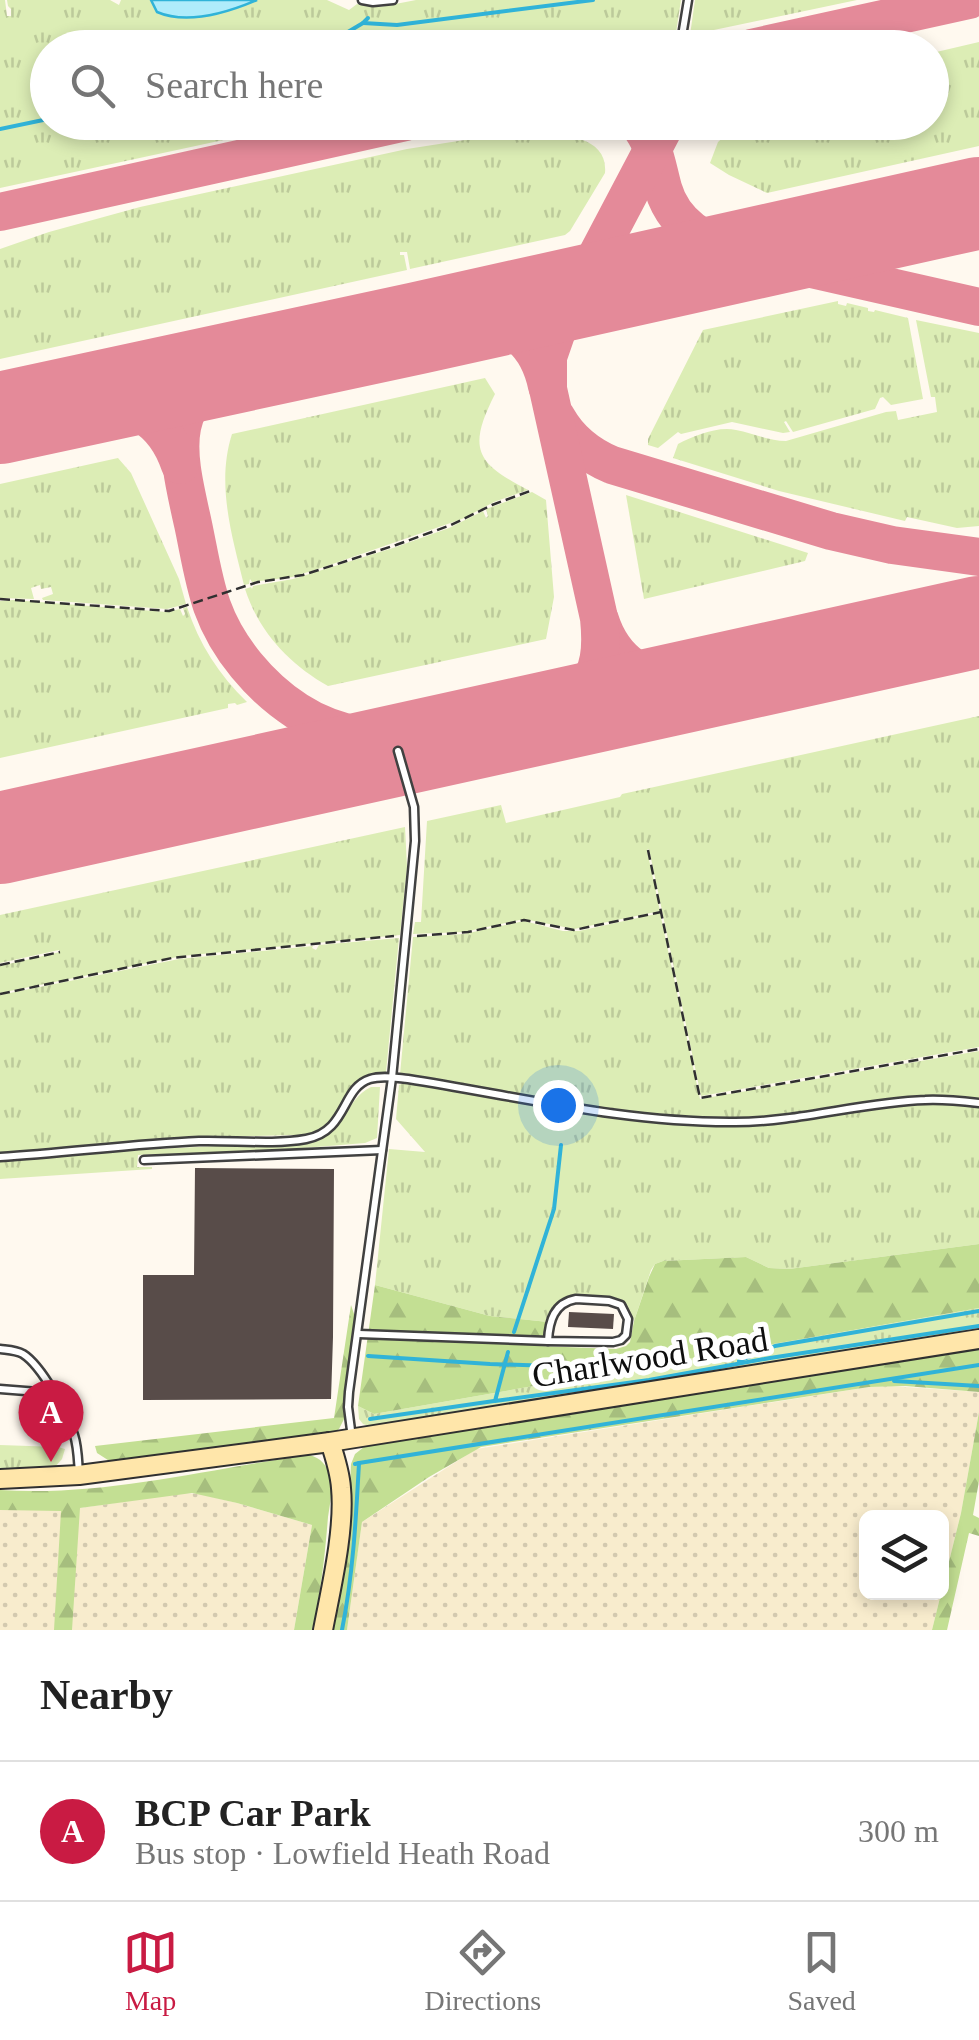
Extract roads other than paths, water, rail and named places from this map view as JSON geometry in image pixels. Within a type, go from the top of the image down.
[{"type":"street","name":"Charlwood Road","points":[[0,1478],[79,1475],[330,1442],[979,1339]]},
{"type":"street","points":[[323,1630],[342,1496],[330,1442]]},
{"type":"lane","points":[[362,0],[393,0]]},
{"type":"lane","points":[[683,30],[688,0]]},
{"type":"lane","points":[[352,1438],[348,1407],[392,1078],[416,822],[398,751]]},
{"type":"lane","points":[[0,1158],[185,1142],[306,1139],[332,1126],[356,1088],[375,1078],[626,1114],[718,1122],[778,1119],[919,1100],[979,1102]]},
{"type":"lane","points":[[144,1160],[382,1150]]},
{"type":"lane","points":[[359,1334],[548,1341],[605,1343],[621,1340],[628,1331],[626,1312],[612,1301],[566,1301],[556,1310],[548,1341]]},
{"type":"lane","points":[[0,1349],[26,1356],[53,1393],[73,1431],[79,1475]]},
{"type":"lane","points":[[0,1389],[53,1393]]},
{"type":"water","points":[[151,0],[257,0],[221,12],[181,17],[157,12]]},
{"type":"waterway","points":[[363,23],[397,25],[593,0]]},
{"type":"waterway","points":[[351,30],[368,18]]},
{"type":"waterway","points":[[0,129],[30,123]]},
{"type":"waterway","points":[[514,1332],[554,1209],[561,1145]]},
{"type":"waterway","points":[[739,1361],[775,1346],[979,1311]]},
{"type":"waterway","points":[[508,1352],[495,1401],[979,1326]]},
{"type":"waterway","points":[[368,1356],[613,1368]]},
{"type":"waterway","points":[[359,1463],[979,1365]]},
{"type":"waterway","points":[[894,1381],[979,1386]]},
{"type":"waterway","points":[[370,1419],[494,1401]]},
{"type":"waterway","points":[[342,1630],[355,1526],[359,1463],[355,1464]]},
{"type":"place","name":"BCP Car Park","points":[[51,1462]]}]
